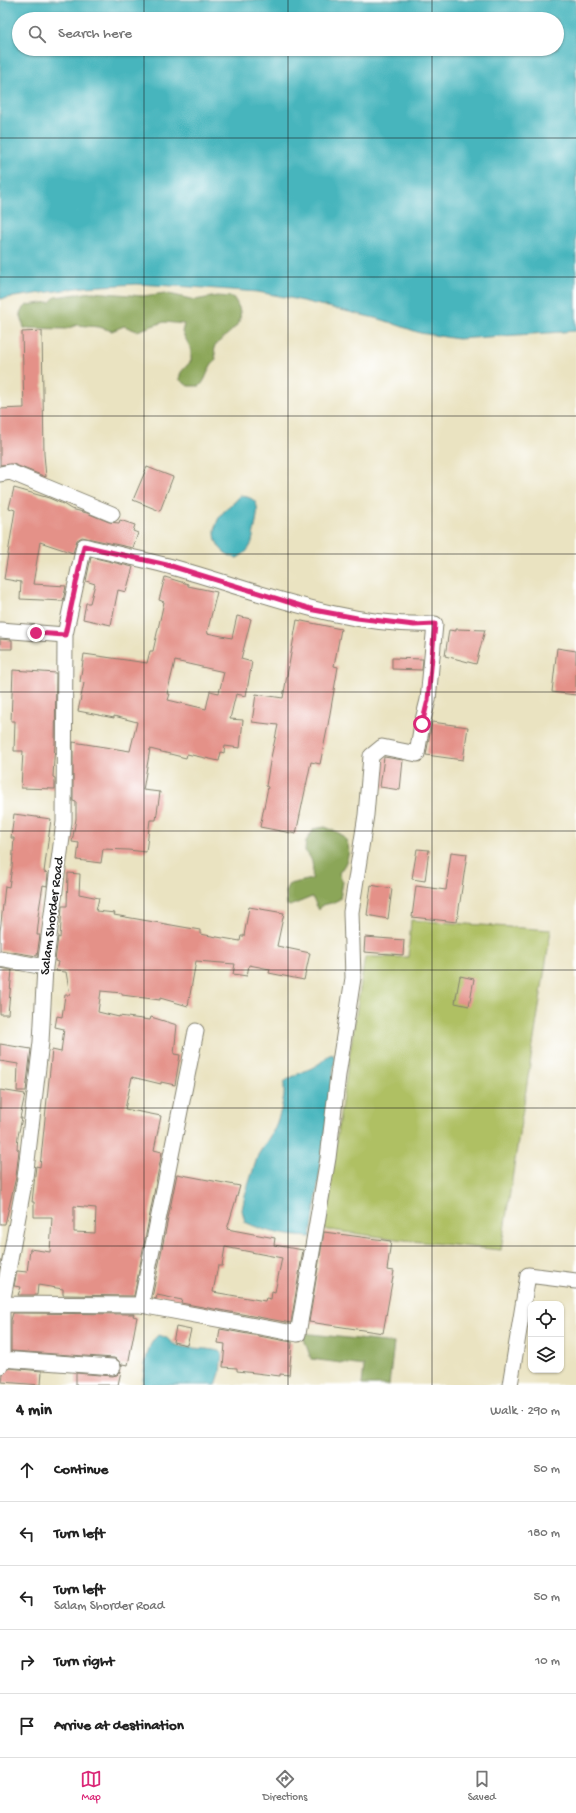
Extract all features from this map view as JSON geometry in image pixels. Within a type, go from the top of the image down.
[{"type":"street","points":[[0,474],[10,472],[112,514]]},
{"type":"street","name":"Salam Shorder Road","points":[[1,1363],[2,1285],[25,1178],[41,1042],[46,967],[64,822],[65,635],[84,546],[171,566],[314,610],[357,618],[414,625],[435,624],[428,700],[417,754],[382,747],[371,756],[366,815],[351,912],[353,978],[338,1075],[328,1158],[298,1334],[142,1305]]},
{"type":"street","points":[[0,630],[65,635]]},
{"type":"street","points":[[0,958],[46,967]]},
{"type":"street","points":[[2,1304],[142,1305],[196,1031]]},
{"type":"street","points":[[510,1385],[528,1274],[576,1281]]},
{"type":"street","points":[[1,1363],[113,1367]]},
{"type":"green space","points":[[93,292],[143,296],[165,293],[195,300],[217,296],[233,297],[238,306],[240,320],[237,325],[214,347],[216,359],[200,386],[188,386],[179,379],[181,372],[191,361],[191,349],[182,332],[184,324],[164,322],[137,331],[124,326],[112,331],[99,327],[77,325],[66,329],[24,328],[20,312],[27,305],[50,302],[55,297]]},
{"type":"green space","points":[[325,827],[342,835],[348,844],[349,849],[347,859],[339,873],[343,882],[340,899],[332,903],[322,905],[319,910],[312,897],[290,906],[287,905],[286,889],[289,884],[312,879],[312,864],[310,857],[305,851],[306,841],[314,829]]},
{"type":"green space","points":[[411,920],[551,930],[501,1250],[412,1241],[322,1229],[365,957],[408,957]]},
{"type":"green space","points":[[302,1333],[394,1343],[389,1385],[362,1385],[364,1366],[311,1359]]},
{"type":"water","points":[[0,0],[576,0],[576,331],[458,339],[420,333],[383,320],[258,292],[137,284],[84,287],[0,299]]},
{"type":"water","points":[[240,496],[252,499],[257,506],[257,510],[251,544],[244,554],[237,558],[230,556],[220,548],[215,536],[215,530],[220,516]]},
{"type":"water","points":[[333,1054],[335,1059],[311,1237],[276,1233],[245,1222],[242,1210],[245,1195],[258,1155],[275,1128],[284,1095],[284,1082],[293,1076],[316,1066],[328,1056]]},
{"type":"water","points":[[158,1335],[167,1338],[173,1344],[182,1347],[222,1352],[220,1373],[216,1385],[142,1385],[148,1351],[150,1345]]},
{"type":"building","points":[[42,331],[44,454],[46,477],[13,464],[0,465],[0,409],[24,408],[22,332]]},
{"type":"building","points":[[147,467],[173,477],[160,511],[133,500]]},
{"type":"building","points":[[14,488],[49,498],[71,509],[87,513],[109,522],[119,523],[120,520],[135,525],[133,531],[138,533],[133,548],[82,537],[77,540],[73,553],[40,542],[33,584],[66,586],[63,601],[20,599],[21,582],[4,579],[15,510],[9,508]]},
{"type":"building","points":[[91,557],[133,567],[126,592],[118,590],[111,625],[83,619],[86,603],[90,603],[95,584],[86,581]]},
{"type":"building","points":[[165,577],[188,584],[188,586],[217,592],[207,633],[232,638],[237,616],[251,619],[241,659],[252,662],[246,696],[236,694],[230,719],[243,720],[240,748],[225,746],[224,753],[221,752],[219,761],[187,754],[186,758],[150,749],[143,790],[160,792],[156,820],[150,820],[146,852],[103,849],[101,863],[77,860],[79,843],[72,842],[76,819],[76,802],[73,801],[73,742],[130,751],[137,722],[114,716],[114,718],[78,711],[84,683],[80,682],[84,654],[147,663],[150,651],[153,651],[164,602],[159,600]],"holes":[[[175,661],[224,672],[219,693],[210,691],[206,709],[168,700],[170,694],[167,694]]]},
{"type":"building","points":[[297,620],[341,629],[334,666],[338,667],[320,764],[311,762],[296,834],[260,827],[268,787],[266,786],[270,762],[278,725],[252,722],[256,694],[283,698]]},
{"type":"building","points":[[456,629],[485,630],[476,664],[445,656],[449,630],[456,631]]},
{"type":"building","points":[[0,639],[12,640],[12,649],[0,649]]},
{"type":"building","points":[[557,648],[576,651],[576,695],[552,692]]},
{"type":"building","points":[[392,658],[423,659],[422,670],[392,669]]},
{"type":"building","points":[[13,670],[56,673],[53,777],[55,778],[55,789],[21,788],[23,751],[14,751],[15,721],[11,721]]},
{"type":"building","points":[[432,722],[468,727],[463,760],[426,755]]},
{"type":"building","points":[[384,757],[403,760],[400,790],[380,787]]},
{"type":"building","points":[[14,814],[51,819],[44,872],[48,873],[47,886],[43,885],[38,916],[37,935],[40,935],[37,956],[0,950],[0,932],[5,886],[9,887],[12,867],[14,838],[11,838]]},
{"type":"building","points":[[417,849],[429,850],[425,881],[412,879]]},
{"type":"building","points":[[451,852],[467,854],[457,922],[412,917],[416,886],[446,890]]},
{"type":"building","points":[[68,873],[80,874],[79,894],[99,898],[96,911],[115,913],[114,915],[200,930],[200,934],[240,941],[241,936],[244,936],[249,907],[284,913],[277,946],[310,953],[304,980],[269,973],[270,969],[249,965],[247,976],[233,974],[235,964],[196,961],[188,1006],[160,998],[160,1000],[101,991],[98,1012],[119,1017],[150,1020],[151,1017],[177,1025],[174,1054],[180,1055],[175,1085],[161,1082],[161,1084],[132,1077],[125,1109],[161,1116],[154,1150],[162,1152],[134,1296],[63,1295],[63,1289],[38,1285],[37,1295],[18,1295],[21,1287],[14,1286],[17,1271],[27,1272],[30,1249],[50,1252],[52,1217],[34,1217],[34,1202],[32,1202],[36,1166],[40,1167],[52,1050],[61,1052],[64,1029],[55,1027],[57,1016],[62,1017],[65,995],[70,995],[66,972],[56,971],[58,962],[55,961],[58,937],[60,938],[62,906],[67,906]],"holes":[[[74,1206],[96,1208],[95,1233],[74,1232]]]},
{"type":"building","points":[[371,885],[392,889],[388,919],[367,915]]},
{"type":"building","points":[[365,937],[404,940],[403,955],[364,952]]},
{"type":"building","points":[[0,968],[12,970],[8,1014],[0,1014]]},
{"type":"building","points":[[460,976],[474,979],[469,1006],[455,1003]]},
{"type":"building","points":[[0,1044],[31,1049],[26,1091],[17,1091],[18,1064],[0,1061]]},
{"type":"building","points":[[0,1090],[25,1094],[18,1136],[17,1149],[19,1150],[16,1177],[5,1224],[0,1224]]},
{"type":"building","points":[[177,1174],[240,1186],[227,1229],[275,1238],[274,1245],[303,1250],[291,1323],[181,1303],[182,1300],[157,1295],[156,1299],[152,1298]],"holes":[[[225,1247],[282,1258],[275,1292],[272,1291],[271,1299],[266,1298],[265,1301],[213,1292],[218,1266],[222,1266]]]},
{"type":"building","points":[[324,1232],[391,1241],[387,1270],[394,1271],[383,1333],[309,1322]]},
{"type":"building","points":[[13,1313],[134,1314],[133,1316],[137,1317],[128,1365],[122,1364],[122,1366],[118,1360],[114,1358],[11,1351],[11,1320]]},
{"type":"building","points":[[176,1327],[191,1330],[187,1345],[173,1342]]},
{"type":"building","points":[[220,1329],[292,1342],[289,1375],[280,1374],[280,1376],[237,1371],[237,1368],[223,1367],[225,1344],[218,1343]]},
{"type":"building","points":[[9,1368],[42,1371],[41,1385],[2,1382],[3,1374]]},
{"type":"building","points":[[121,1371],[118,1385],[76,1385],[76,1373],[112,1376],[117,1375]]},
{"type":"route","points":[[36,633],[65,635],[84,546],[130,558],[171,566],[314,610],[357,618],[414,625],[435,624],[428,700],[422,724]]}]
